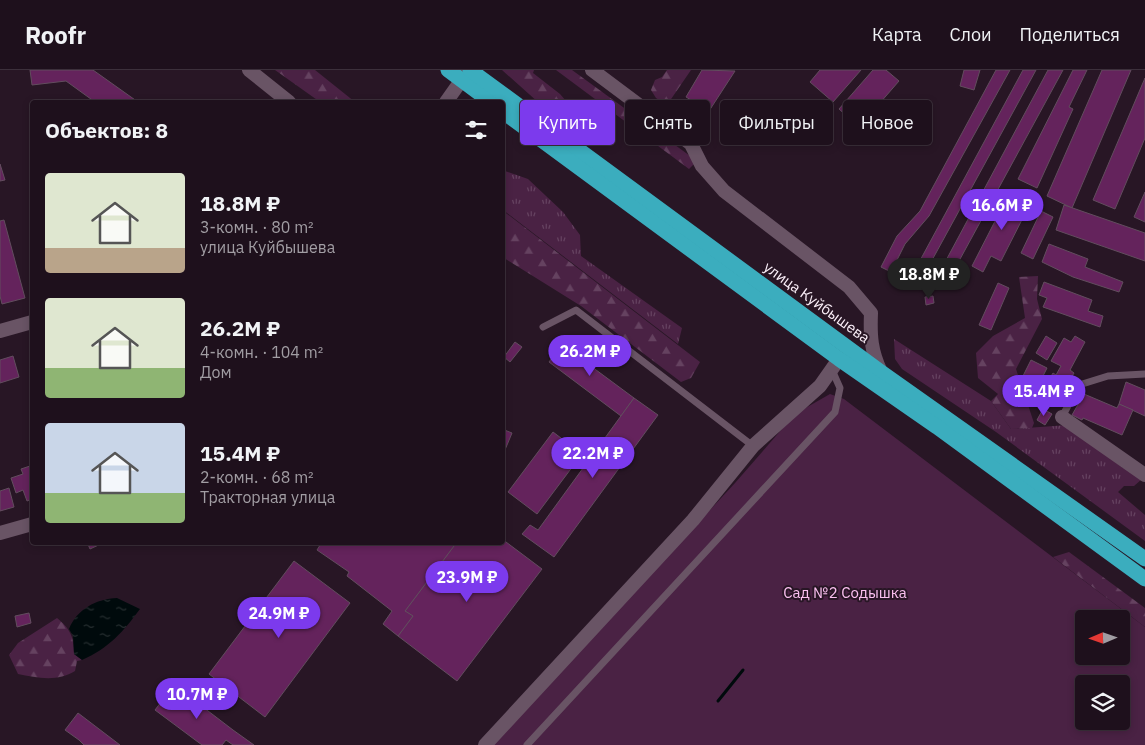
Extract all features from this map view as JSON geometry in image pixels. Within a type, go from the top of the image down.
[{"type":"highway","name":"улица Куйбышева","points":[[448,70],[467,73],[504,100]]},
{"type":"highway","name":"улица Куйбышева","points":[[467,73],[489,100]]},
{"type":"highway","name":"улица Куйбышева","points":[[505,100],[1145,559]]},
{"type":"highway","points":[[505,113],[835,364],[937,427],[1145,579]]},
{"type":"street","points":[[248,70],[286,100]]},
{"type":"street","points":[[592,70],[691,144],[707,173],[724,191],[849,287],[871,313],[870,336],[873,354],[882,372]]},
{"type":"street","points":[[447,100],[467,73]]},
{"type":"street","points":[[0,331],[30,323]]},
{"type":"street","points":[[486,745],[693,520],[753,446],[820,386],[835,364]]},
{"type":"street","points":[[1062,417],[1145,475]]},
{"type":"street","points":[[0,533],[30,525]]},
{"type":"lane","points":[[543,327],[576,310],[753,446]]},
{"type":"lane","points":[[527,745],[835,412],[840,388],[835,364]]},
{"type":"lane","points":[[1062,417],[1079,384],[1108,376],[1145,374]]},
{"type":"green space","points":[[275,70],[315,70],[352,100],[317,100]]},
{"type":"green space","points":[[502,70],[534,70],[533,73],[565,100],[536,100]]},
{"type":"green space","points":[[556,70],[572,70],[613,100],[596,100]]},
{"type":"green space","points":[[667,70],[691,70],[670,100],[659,100],[651,90],[655,80],[662,77]]},
{"type":"green space","points":[[615,101],[625,109],[625,121],[615,114]]},
{"type":"green space","points":[[657,145],[675,145],[697,161],[689,169]]},
{"type":"green space","points":[[505,171],[528,179],[563,212],[580,235],[581,256],[682,328],[678,344],[505,212]]},
{"type":"green space","points":[[505,212],[700,362],[691,378],[681,382],[581,306],[505,259]]},
{"type":"green space","points":[[1038,276],[1037,299],[1042,319],[1016,369],[1034,423],[1032,428],[1011,429],[991,401],[998,394],[978,378],[976,353],[993,336],[1025,318],[1019,277]]},
{"type":"green space","points":[[894,339],[991,401],[1011,429],[1068,425],[1123,468],[1128,468],[1142,479],[1134,486],[1124,486],[1118,492],[1145,515],[1145,541],[996,432],[902,369],[895,359]]},
{"type":"green space","name":"Сад №2 Содышка","points":[[830,394],[844,399],[1123,610],[1075,610],[1075,665],[1130,665],[1130,616],[1145,627],[1145,745],[492,745],[735,483],[795,414]]},
{"type":"green space","points":[[1069,552],[1145,608],[1145,627],[1130,616],[1130,610],[1123,610],[1053,557]]},
{"type":"green space","points":[[57,618],[70,633],[74,654],[82,660],[77,661],[75,671],[55,678],[40,678],[18,674],[9,655],[18,643]]},
{"type":"water","points":[[117,598],[140,609],[115,639],[82,660],[74,654],[73,636],[69,629],[72,622],[88,606],[102,600]]},
{"type":"building","points":[[30,70],[93,70],[135,100],[92,100],[66,81],[32,85]]},
{"type":"building","points":[[702,70],[735,71],[710,109],[710,100],[691,100],[686,97]]},
{"type":"building","points":[[820,70],[861,70],[833,102],[833,100],[810,82]]},
{"type":"building","points":[[873,70],[886,70],[899,81],[882,100],[847,100]]},
{"type":"building","points":[[964,70],[980,70],[974,90],[960,86]]},
{"type":"building","points":[[996,70],[1010,70],[929,216],[905,244],[891,272],[881,267],[897,236],[920,211]]},
{"type":"building","points":[[1023,70],[1036,70],[919,284],[910,279]]},
{"type":"building","points":[[1048,70],[1063,70],[953,272],[943,266]]},
{"type":"building","points":[[1073,70],[1087,70],[1069,107],[1073,109],[1037,188],[1018,179]]},
{"type":"building","points":[[1102,70],[1131,70],[1072,208],[1047,196]]},
{"type":"building","points":[[1145,78],[1145,138],[1115,209],[1093,200]]},
{"type":"building","points":[[843,104],[843,113],[839,109]]},
{"type":"building","points":[[0,164],[5,180],[0,181]]},
{"type":"building","points":[[1010,192],[1031,202],[1001,261],[991,256],[983,272],[972,266]]},
{"type":"building","points":[[1145,192],[1145,222],[1134,217]]},
{"type":"building","points":[[1064,205],[1145,233],[1145,261],[1056,230]]},
{"type":"building","points":[[1041,211],[1053,217],[1033,259],[1021,253]]},
{"type":"building","points":[[4,220],[25,298],[2,304],[0,296],[0,221]]},
{"type":"building","points":[[1049,244],[1088,259],[1085,267],[1123,282],[1119,292],[1073,277],[1042,262]]},
{"type":"building","points":[[1044,282],[1092,300],[1088,311],[1103,316],[1100,327],[1043,307],[1047,298],[1039,295]]},
{"type":"building","points":[[998,283],[1009,288],[991,330],[979,325]]},
{"type":"building","points":[[933,296],[934,303],[926,305],[925,297]]},
{"type":"building","points":[[1046,336],[1057,343],[1047,360],[1036,353]]},
{"type":"building","points":[[1075,336],[1085,342],[1070,370],[1074,373],[1055,406],[1040,395],[1053,373],[1056,375],[1061,366],[1051,361],[1064,338],[1071,342]]},
{"type":"building","points":[[515,342],[522,347],[510,362],[505,356]]},
{"type":"building","points":[[563,343],[572,350],[577,343],[594,355],[588,364],[634,398],[621,416],[549,362]]},
{"type":"building","points":[[13,356],[19,377],[0,383],[0,360]]},
{"type":"building","points":[[1031,360],[1047,368],[1035,392],[1024,387],[1028,378],[1023,376]]},
{"type":"building","points":[[1126,382],[1145,390],[1145,416],[1119,404]]},
{"type":"building","points":[[1084,394],[1117,408],[1119,404],[1133,410],[1122,435],[1072,415]]},
{"type":"building","points":[[634,398],[658,415],[554,557],[522,534],[530,525],[538,530]]},
{"type":"building","points":[[1043,409],[1052,414],[1045,425],[1037,420]]},
{"type":"building","points":[[505,430],[512,433],[505,450]]},
{"type":"building","points":[[553,432],[582,454],[537,514],[508,492]]},
{"type":"building","points":[[30,466],[30,500],[27,501],[23,490],[16,493],[11,478],[23,474],[21,469]]},
{"type":"building","points":[[9,488],[14,507],[0,511],[0,491]]},
{"type":"building","points":[[505,541],[542,569],[457,681],[398,636],[413,616],[405,611],[455,545],[505,545]]},
{"type":"building","points":[[88,545],[99,545],[90,549]]},
{"type":"building","points":[[320,545],[455,545],[405,611],[413,616],[398,636],[383,624],[392,611],[347,576],[349,572],[317,550]]},
{"type":"building","points":[[294,561],[350,603],[265,717],[209,674]]},
{"type":"building","points":[[29,613],[31,623],[17,627],[15,616]]},
{"type":"building","points":[[174,685],[254,745],[233,745],[226,740],[222,745],[202,745],[155,710]]},
{"type":"building","points":[[78,713],[120,745],[84,745],[65,730]]},
{"type":"waterway","points":[[718,701],[743,670]]}]
